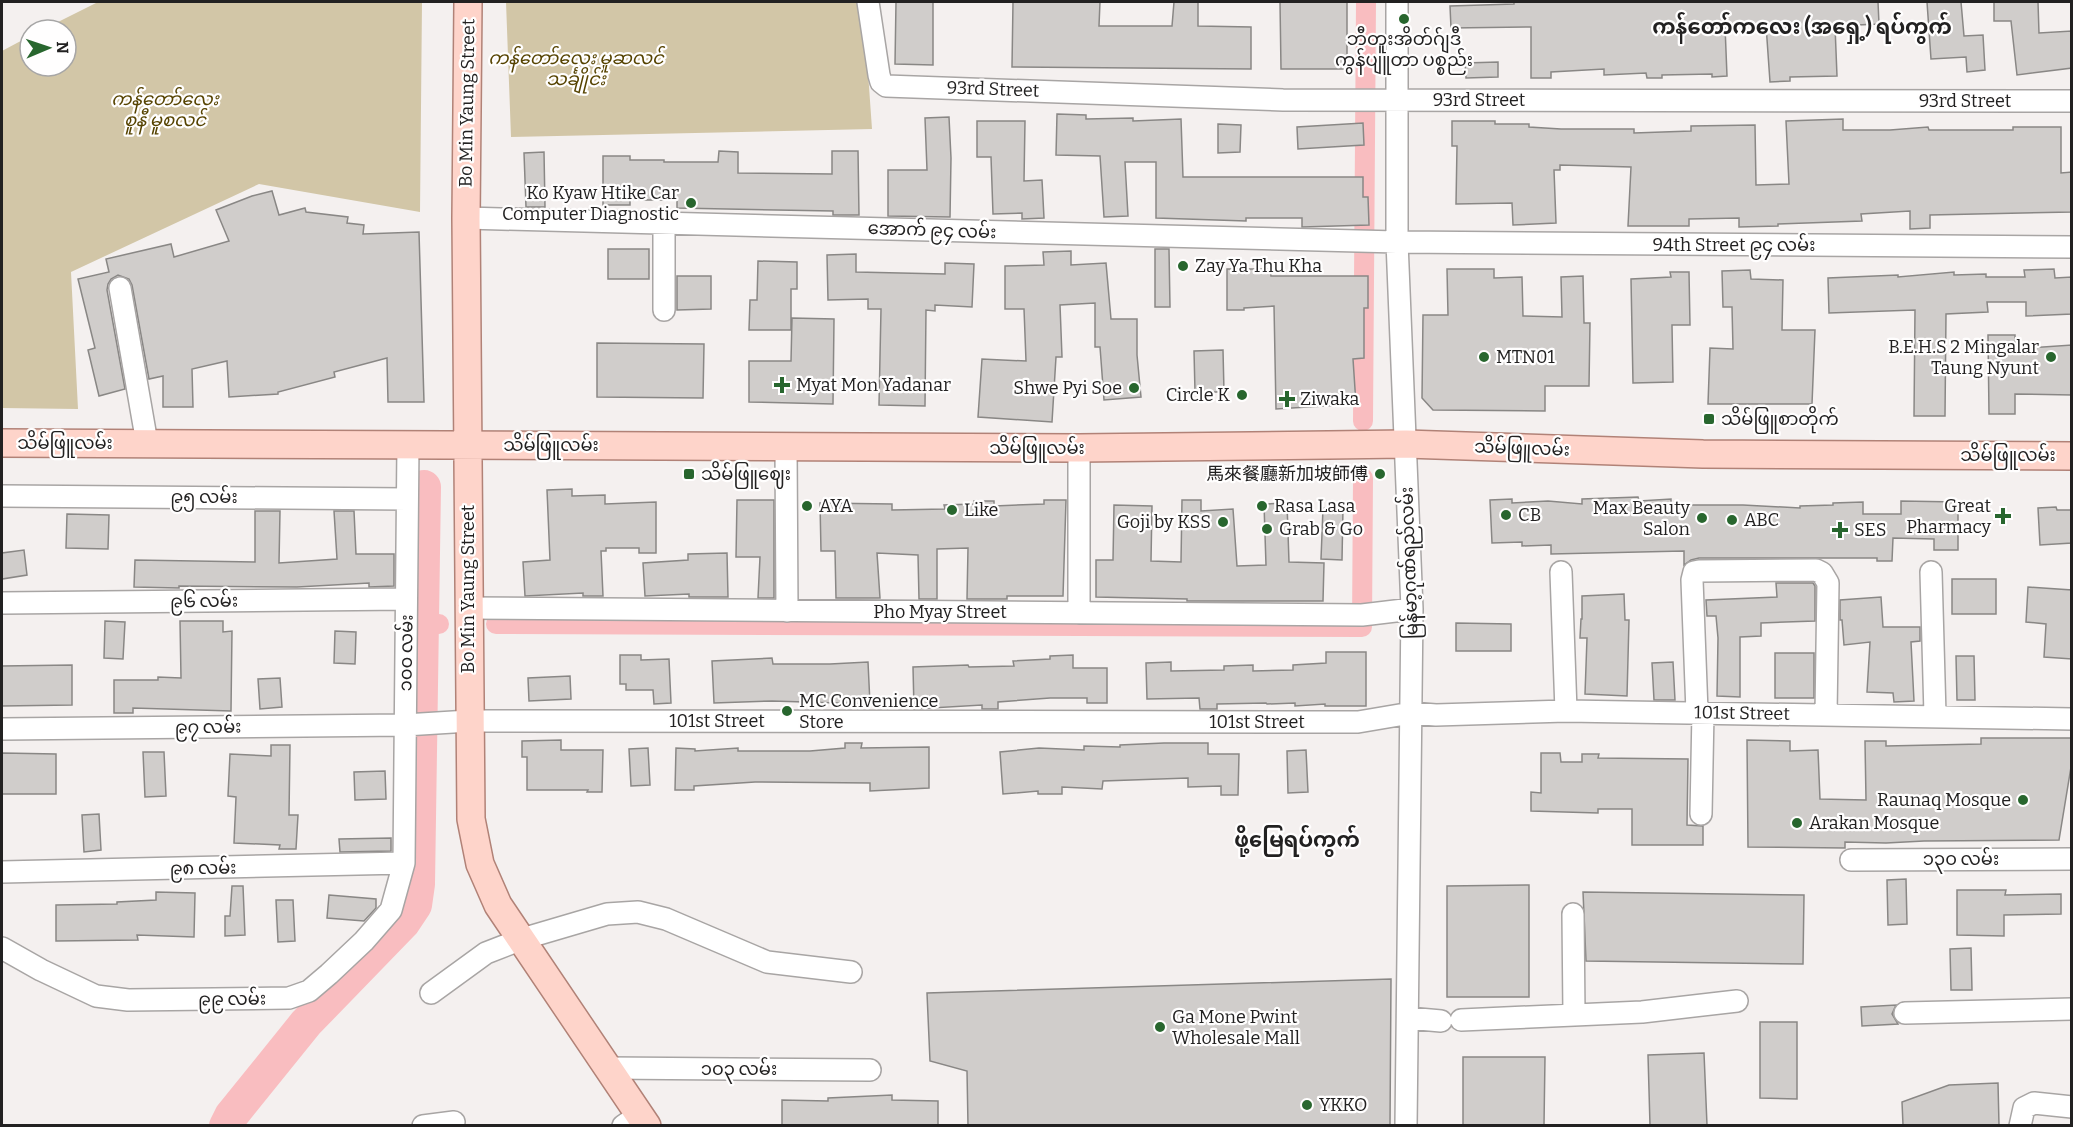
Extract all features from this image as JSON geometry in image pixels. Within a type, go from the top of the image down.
[{"type":"main road","name":"Bo Min Yaung Street","points":[[468,2],[466,218],[471,819],[480,864],[498,905],[607,1068],[636,1122]]},
{"type":"main road","name":"သိမ်ဖြူလမ်း","points":[[2,443],[1079,448],[1406,444],[1703,454],[2072,456]]},
{"type":"street","name":"93rd Street","points":[[868,2],[879,75],[881,82],[886,86],[1283,100],[2072,101]]},
{"type":"street","name":"မြန်မာ့ဂုဏ်ရည်လမ်း","points":[[1397,2],[1397,242],[1412,609],[1406,1125]]},
{"type":"street","name":"အောက် ၉၄ လမ်း","points":[[466,218],[1397,242]]},
{"type":"street","points":[[664,223],[664,310]]},
{"type":"street","name":"94th Street ၉၄ လမ်း","points":[[1397,242],[2072,247]]},
{"type":"street","points":[[120,288],[147,443]]},
{"type":"street","name":"၁၀၀ လမ်း","points":[[404,863],[410,725],[406,599],[408,444]]},
{"type":"street","points":[[786,447],[788,611]]},
{"type":"street","points":[[1079,448],[1079,613]]},
{"type":"street","name":"၉၅ လမ်း","points":[[2,496],[407,499]]},
{"type":"street","points":[[1701,814],[1700,712],[1692,580],[1694,572],[1816,570],[1822,573],[1828,583],[1826,714]]},
{"type":"street","points":[[1561,572],[1566,711]]},
{"type":"street","points":[[1931,572],[1935,715]]},
{"type":"street","name":"၉၆ လမ်း","points":[[2,603],[406,599]]},
{"type":"street","name":"Pho Myay Street","points":[[468,608],[1362,615],[1412,609]]},
{"type":"street","name":"101st Street","points":[[441,723],[469,721],[1358,722],[1411,713],[1436,715],[1566,711],[1935,715],[2072,719]]},
{"type":"street","name":"၉၇ လမ်း","points":[[2,729],[441,723]]},
{"type":"street","name":"၁၃၀ လမ်း","points":[[1851,860],[2072,859]]},
{"type":"street","name":"၉၈ လမ်း","points":[[2,872],[404,863]]},
{"type":"street","name":"၉၉ လမ်း","points":[[2,948],[41,970],[96,996],[128,1000],[288,998],[309,991],[323,980],[364,941],[391,910],[404,863]]},
{"type":"street","points":[[431,993],[486,953],[522,939],[607,914],[638,912],[666,919],[767,962],[851,972]]},
{"type":"street","points":[[1573,914],[1574,1015]]},
{"type":"street","points":[[1408,1018],[1451,1021],[1642,1012],[1737,1001]]},
{"type":"street","points":[[1905,1013],[2072,1009]]},
{"type":"street","name":"၁၀၃ လမ်း","points":[[607,1068],[870,1070]]},
{"type":"street","points":[[2020,1125],[2024,1108],[2034,1103],[2072,1107]]},
{"type":"street","points":[[423,1125],[454,1122]]},
{"type":"green space","name":"ကန်တော်လေး စူနီ မူစလင်","points":[[98,2],[422,2],[420,212],[259,184],[71,272],[78,409],[2,408],[2,51],[18,42],[18,78],[78,78],[78,18],[66,18]]},
{"type":"green space","name":"ကန်တော်လေး မူဆလင် သင်္ချိုင်း","points":[[506,2],[863,2],[872,129],[511,137]]},
{"type":"building","points":[[896,2],[933,2],[933,65],[895,64]]},
{"type":"building","points":[[1013,2],[1100,2],[1099,26],[1172,26],[1174,2],[1198,2],[1198,26],[1251,27],[1251,69],[1012,67]]},
{"type":"building","points":[[1280,2],[1347,2],[1347,69],[1281,69]]},
{"type":"building","points":[[1514,2],[1878,2],[1879,24],[1835,26],[1837,76],[1790,77],[1790,81],[1770,82],[1766,25],[1725,26],[1727,76],[1662,75],[1662,78],[1647,78],[1646,73],[1604,75],[1604,69],[1551,72],[1551,78],[1531,78],[1531,27],[1451,28],[1450,6],[1514,4]]},
{"type":"building","points":[[1927,2],[1961,2],[1964,36],[1983,35],[1985,70],[1967,72],[1966,57],[1931,59]]},
{"type":"building","points":[[1994,2],[2038,2],[2039,33],[2072,31],[2072,68],[2017,75],[2011,21],[1994,21]]},
{"type":"building","points":[[1498,62],[1498,77],[1466,78],[1465,63]]},
{"type":"building","points":[[1057,114],[1086,115],[1086,119],[1133,118],[1133,121],[1181,119],[1183,177],[1363,177],[1363,197],[1368,197],[1369,225],[1302,227],[1302,218],[1246,218],[1246,221],[1156,218],[1156,162],[1125,162],[1128,216],[1104,217],[1100,156],[1056,155]]},
{"type":"building","points":[[949,117],[950,217],[888,216],[888,170],[927,170],[925,118]]},
{"type":"building","points":[[1843,119],[1843,130],[1928,127],[1929,130],[2013,130],[2013,127],[2061,127],[2061,173],[2072,172],[2072,212],[1930,215],[1930,228],[1910,229],[1910,211],[1861,214],[1862,221],[1778,224],[1778,226],[1739,227],[1739,218],[1689,219],[1689,226],[1628,226],[1631,167],[1560,165],[1560,170],[1554,170],[1556,223],[1513,225],[1512,203],[1456,204],[1457,146],[1452,146],[1452,121],[1495,121],[1495,124],[1529,124],[1529,127],[1561,129],[1634,129],[1634,133],[1691,131],[1691,126],[1755,125],[1756,185],[1789,184],[1786,121]]},
{"type":"building","points":[[977,121],[1025,121],[1024,181],[1042,180],[1044,218],[1022,219],[1022,213],[993,214],[991,157],[977,157]]},
{"type":"building","points":[[1363,123],[1364,145],[1298,149],[1297,127]]},
{"type":"building","points":[[1218,124],[1241,125],[1240,152],[1218,153]]},
{"type":"building","points":[[719,151],[738,152],[738,173],[832,174],[832,151],[858,151],[859,215],[833,215],[833,211],[677,208],[677,200],[630,200],[630,205],[603,205],[603,156],[630,156],[630,160],[664,160],[664,162],[718,162]]},
{"type":"building","points":[[544,152],[545,207],[526,207],[524,153]]},
{"type":"building","points":[[272,191],[279,215],[305,208],[306,212],[348,217],[347,223],[364,225],[363,234],[419,232],[424,402],[388,402],[387,358],[334,372],[335,377],[278,392],[278,394],[229,397],[227,361],[192,369],[193,407],[163,407],[163,376],[149,379],[132,285],[129,279],[118,275],[111,279],[107,290],[125,389],[99,396],[88,350],[95,348],[78,279],[109,272],[106,259],[171,244],[174,257],[229,241],[216,210]]},
{"type":"building","points":[[608,249],[649,249],[649,279],[608,279]]},
{"type":"building","points":[[1155,249],[1169,249],[1170,307],[1155,307]]},
{"type":"building","points":[[1071,251],[1071,265],[1106,263],[1111,319],[1137,319],[1137,355],[1141,397],[1104,400],[1100,347],[1095,347],[1095,303],[1060,305],[1062,357],[1056,357],[1052,422],[978,417],[982,359],[1026,361],[1024,309],[1005,309],[1005,266],[1044,265],[1043,252]]},
{"type":"building","points":[[856,254],[856,272],[945,274],[945,263],[974,264],[972,307],[935,305],[935,311],[926,310],[925,406],[879,405],[881,309],[868,309],[868,299],[828,300],[827,255]]},
{"type":"building","points":[[758,261],[797,262],[797,289],[791,289],[791,330],[749,330],[750,300],[757,300]]},
{"type":"building","points":[[1227,269],[1270,269],[1271,276],[1368,276],[1368,308],[1364,308],[1364,358],[1353,359],[1356,404],[1276,409],[1274,306],[1227,310]]},
{"type":"building","name":"MTN01","points":[[1447,269],[1494,269],[1494,278],[1522,277],[1523,316],[1562,317],[1561,277],[1583,276],[1584,323],[1590,323],[1589,386],[1545,386],[1545,411],[1433,410],[1422,398],[1423,315],[1448,315]]},
{"type":"building","points":[[2054,269],[2055,278],[2072,277],[2072,314],[2026,316],[2026,302],[1987,302],[1988,312],[1946,314],[1945,416],[1914,416],[1915,310],[1829,313],[1828,278],[1898,275],[1898,277],[1954,272],[1954,275],[1986,274],[1986,277],[2025,277],[2024,270]]},
{"type":"building","points":[[1750,270],[1751,279],[1783,280],[1782,330],[1815,330],[1812,404],[1708,404],[1710,348],[1733,349],[1732,307],[1723,307],[1722,271]]},
{"type":"building","points":[[1670,272],[1689,272],[1690,325],[1672,325],[1673,382],[1633,383],[1631,279],[1671,277]]},
{"type":"building","points":[[677,276],[711,276],[711,309],[677,310]]},
{"type":"building","points":[[792,318],[834,319],[833,404],[749,402],[749,361],[791,361]]},
{"type":"building","points":[[1988,335],[2015,335],[2015,349],[2072,345],[2072,395],[2015,394],[2015,414],[1989,414]]},
{"type":"building","points":[[597,343],[704,344],[703,398],[597,397]]},
{"type":"building","points":[[1223,350],[1224,392],[1195,392],[1194,351]]},
{"type":"building","points":[[572,489],[572,496],[605,495],[605,504],[656,502],[656,553],[639,553],[639,548],[606,548],[606,551],[601,551],[603,596],[583,596],[583,593],[525,596],[523,562],[550,560],[547,490]]},
{"type":"building","points":[[1638,497],[1639,501],[1671,499],[1671,505],[1800,508],[1800,506],[1863,502],[1863,514],[1901,514],[1901,501],[1958,502],[1958,550],[1934,550],[1934,539],[1893,538],[1892,561],[1877,561],[1877,558],[1699,558],[1684,565],[1684,551],[1551,554],[1551,545],[1522,546],[1522,542],[1492,543],[1490,500],[1512,499],[1512,503],[1548,501],[1582,504],[1582,499]]},
{"type":"building","points":[[737,500],[774,500],[774,598],[758,598],[760,557],[736,557]]},
{"type":"building","points":[[1044,500],[1066,500],[1063,596],[967,599],[968,548],[937,549],[937,599],[919,599],[918,555],[877,553],[880,598],[836,598],[835,551],[821,551],[820,503],[892,504],[892,510],[945,509],[944,505],[974,504],[974,501],[994,501],[994,506],[1044,504]]},
{"type":"building","points":[[1182,500],[1201,500],[1201,511],[1233,509],[1237,566],[1266,565],[1264,504],[1287,503],[1289,562],[1324,563],[1323,601],[1187,601],[1187,599],[1096,597],[1096,560],[1113,560],[1114,505],[1152,506],[1151,561],[1181,562]]},
{"type":"building","points":[[2056,507],[2057,510],[2072,510],[2072,543],[2040,545],[2038,508]]},
{"type":"building","points":[[1323,508],[1343,508],[1342,560],[1321,559]]},
{"type":"building","points":[[255,511],[280,511],[279,563],[337,559],[334,511],[354,511],[356,554],[394,554],[394,586],[369,587],[369,583],[297,587],[134,587],[135,560],[255,562]]},
{"type":"building","points":[[67,514],[109,515],[108,549],[66,548]]},
{"type":"building","points":[[24,550],[27,575],[2,579],[2,553]]},
{"type":"building","points":[[727,553],[728,597],[689,597],[689,594],[645,596],[643,563],[688,560],[688,554]]},
{"type":"building","points":[[1952,579],[1996,579],[1996,614],[1952,614]]},
{"type":"building","points":[[1776,583],[1813,583],[1815,586],[1815,621],[1761,623],[1761,636],[1740,637],[1740,697],[1717,696],[1716,616],[1707,616],[1706,600],[1777,597]]},
{"type":"building","points":[[2028,587],[2072,590],[2072,659],[2044,657],[2046,624],[2026,622]]},
{"type":"building","points":[[1624,594],[1625,620],[1629,620],[1627,696],[1585,694],[1587,638],[1580,638],[1582,596]]},
{"type":"building","points":[[1881,597],[1883,627],[1920,627],[1920,641],[1911,642],[1914,701],[1894,702],[1893,693],[1867,692],[1870,642],[1844,645],[1840,600]]},
{"type":"building","points":[[105,621],[125,622],[123,659],[104,658]]},
{"type":"building","points":[[180,621],[223,621],[223,632],[232,631],[231,711],[133,708],[133,713],[114,713],[114,680],[181,678]]},
{"type":"building","points":[[1456,623],[1511,624],[1511,651],[1456,651]]},
{"type":"building","points":[[335,631],[356,632],[355,664],[334,663]]},
{"type":"building","points":[[1326,652],[1366,652],[1366,706],[1325,706],[1325,704],[1295,706],[1295,703],[1266,703],[1217,704],[1217,709],[1200,709],[1199,698],[1147,699],[1146,663],[1171,662],[1171,671],[1224,670],[1224,666],[1253,665],[1253,671],[1293,670],[1293,665],[1326,663]]},
{"type":"building","points":[[1775,653],[1814,653],[1814,698],[1775,698]]},
{"type":"building","points":[[620,655],[641,655],[641,660],[669,659],[671,703],[654,704],[653,690],[626,690],[626,684],[620,684]]},
{"type":"building","points":[[1073,655],[1073,668],[1107,668],[1107,703],[1087,703],[1087,698],[1050,698],[998,702],[998,709],[982,709],[982,705],[914,709],[913,667],[1014,666],[1013,661]]},
{"type":"building","points":[[1956,656],[1974,656],[1975,700],[1957,700]]},
{"type":"building","points":[[772,658],[773,664],[868,662],[870,704],[772,701],[714,703],[712,661]]},
{"type":"building","points":[[1673,662],[1675,700],[1654,700],[1652,663]]},
{"type":"building","points":[[72,665],[72,705],[2,706],[2,666]]},
{"type":"building","points":[[570,676],[571,699],[529,701],[528,678]]},
{"type":"building","points":[[280,678],[282,707],[260,709],[258,679]]},
{"type":"building","points":[[1981,738],[2072,738],[2072,761],[2059,840],[1845,842],[1845,848],[1748,847],[1747,740],[1790,741],[1790,751],[1818,750],[1820,799],[1866,800],[1865,741],[1886,741],[1886,746],[1981,744]]},
{"type":"building","points":[[561,740],[561,750],[603,750],[602,792],[527,790],[527,757],[522,757],[522,741]]},
{"type":"building","points":[[845,743],[862,743],[861,748],[929,747],[929,788],[870,791],[870,783],[755,782],[694,786],[694,790],[675,790],[676,748],[695,749],[695,751],[738,748],[738,751],[810,751],[845,748]]},
{"type":"building","points":[[1208,743],[1208,754],[1239,754],[1238,795],[1221,795],[1221,786],[1188,787],[1188,778],[1103,781],[1102,789],[1062,787],[1062,794],[1038,794],[1038,791],[1003,794],[1000,752],[1039,748],[1084,750],[1084,746],[1120,747],[1120,745]]},
{"type":"building","points":[[271,745],[290,745],[289,815],[298,815],[296,849],[279,849],[280,845],[234,843],[236,797],[228,796],[230,754],[271,756]]},
{"type":"building","points":[[648,748],[650,785],[631,786],[629,749]]},
{"type":"building","points":[[1306,750],[1308,792],[1288,793],[1287,751]]},
{"type":"building","points":[[143,752],[164,752],[166,796],[145,797]]},
{"type":"building","points":[[2,753],[56,754],[56,794],[2,794]]},
{"type":"building","points":[[1541,753],[1560,753],[1561,762],[1582,762],[1582,754],[1599,754],[1598,758],[1688,759],[1687,825],[1703,826],[1703,845],[1632,845],[1632,809],[1598,809],[1598,813],[1531,811],[1531,792],[1541,793]]},
{"type":"building","points":[[385,771],[386,799],[355,800],[354,772]]},
{"type":"building","points":[[99,814],[101,850],[84,852],[82,815]]},
{"type":"building","points":[[391,838],[391,851],[340,852],[339,839]]},
{"type":"building","points":[[1906,879],[1907,924],[1888,925],[1887,880]]},
{"type":"building","points":[[1529,885],[1529,997],[1447,997],[1447,886]]},
{"type":"building","points":[[232,886],[243,886],[245,935],[225,936],[225,916],[230,916]]},
{"type":"building","points":[[1957,890],[2006,890],[2005,895],[2061,894],[2061,914],[2004,915],[2004,936],[1957,935]]},
{"type":"building","points":[[156,892],[195,893],[194,937],[137,935],[138,940],[56,941],[56,905],[117,904],[117,902],[156,900]]},
{"type":"building","points":[[1583,892],[1804,895],[1803,964],[1586,961]]},
{"type":"building","points":[[329,895],[376,899],[376,908],[364,921],[327,918]]},
{"type":"building","points":[[276,900],[293,900],[295,941],[278,942]]},
{"type":"building","points":[[1971,948],[1972,990],[1951,990],[1950,949]]},
{"type":"building","name":"Ga Mone Pwint Wholesale Mall","points":[[1391,979],[1390,1125],[968,1125],[967,1071],[930,1061],[927,993]]},
{"type":"building","points":[[1896,1005],[1892,1014],[1898,1024],[1862,1026],[1861,1007]]},
{"type":"building","points":[[1760,1022],[1797,1022],[1797,1099],[1760,1098]]},
{"type":"building","points":[[1704,1053],[1707,1125],[1650,1125],[1648,1055]]},
{"type":"building","points":[[1463,1057],[1545,1057],[1544,1125],[1463,1125]]},
{"type":"building","points":[[1998,1083],[1999,1125],[1903,1125],[1902,1102],[1949,1085]]},
{"type":"building","points":[[892,1095],[892,1100],[938,1101],[938,1125],[782,1125],[782,1100],[828,1101],[828,1098]]},
{"type":"waterway","points":[[1363,421],[1366,2]]},
{"type":"waterway","points":[[496,624],[1362,627],[1363,478]]},
{"type":"waterway","points":[[226,1126],[231,1116],[306,1023],[403,923],[415,905],[418,884],[424,487]]},
{"type":"waterway","points":[[423,624],[439,624]]},
{"type":"place","name":"ဘီတူးအိတ်ဂ်ျဒီ ကွန်ပျူတာ ပစ္စည်း","points":[[1404,19]]},
{"type":"place","name":"Ko Kyaw Htike Car Computer Diagnostic","points":[[691,203]]},
{"type":"place","name":"Zay Ya Thu Kha","points":[[1183,266]]},
{"type":"place","name":"MTN01","points":[[1484,357]]},
{"type":"place","name":"B.E.H.S 2 Mingalar Taung Nyunt","points":[[2051,357]]},
{"type":"place","name":"Myat Mon Yadanar","points":[[782,385]]},
{"type":"place","name":"Shwe Pyi Soe","points":[[1134,388]]},
{"type":"place","name":"Circle K","points":[[1242,395]]},
{"type":"place","name":"Ziwaka","points":[[1287,399]]},
{"type":"place","name":"သိမ်ဖြူစာတိုက်","points":[[1709,419]]},
{"type":"place","name":"သိမ်ဖြူဈေး","points":[[689,474]]},
{"type":"place","name":"馬來餐廳新加坡師傅","points":[[1380,474]]},
{"type":"place","name":"AYA","points":[[807,506]]},
{"type":"place","name":"Rasa Lasa","points":[[1262,506]]},
{"type":"place","name":"Like","points":[[952,510]]},
{"type":"place","name":"CB","points":[[1506,515]]},
{"type":"place","name":"Great Pharmacy","points":[[2003,516]]},
{"type":"place","name":"Max Beauty Salon","points":[[1702,518]]},
{"type":"place","name":"ABC","points":[[1732,520]]},
{"type":"place","name":"Goji by KSS","points":[[1223,522]]},
{"type":"place","name":"Grab & Go","points":[[1267,529]]},
{"type":"place","name":"SES","points":[[1840,530]]},
{"type":"place","name":"MC Convenience Store","points":[[787,711]]},
{"type":"place","name":"Raunaq Mosque","points":[[2023,800]]},
{"type":"place","name":"Arakan Mosque","points":[[1797,823]]},
{"type":"place","name":"Ga Mone Pwint Wholesale Mall","points":[[1160,1027]]},
{"type":"place","name":"YKKO","points":[[1307,1105]]},
{"type":"district","name":"ကန်တော်ကလေး (အရှေ့) ရပ်ကွက်","points":[[1802,27]]},
{"type":"district","name":"ဖို့မြေရပ်ကွက်","points":[[1297,840]]}]
